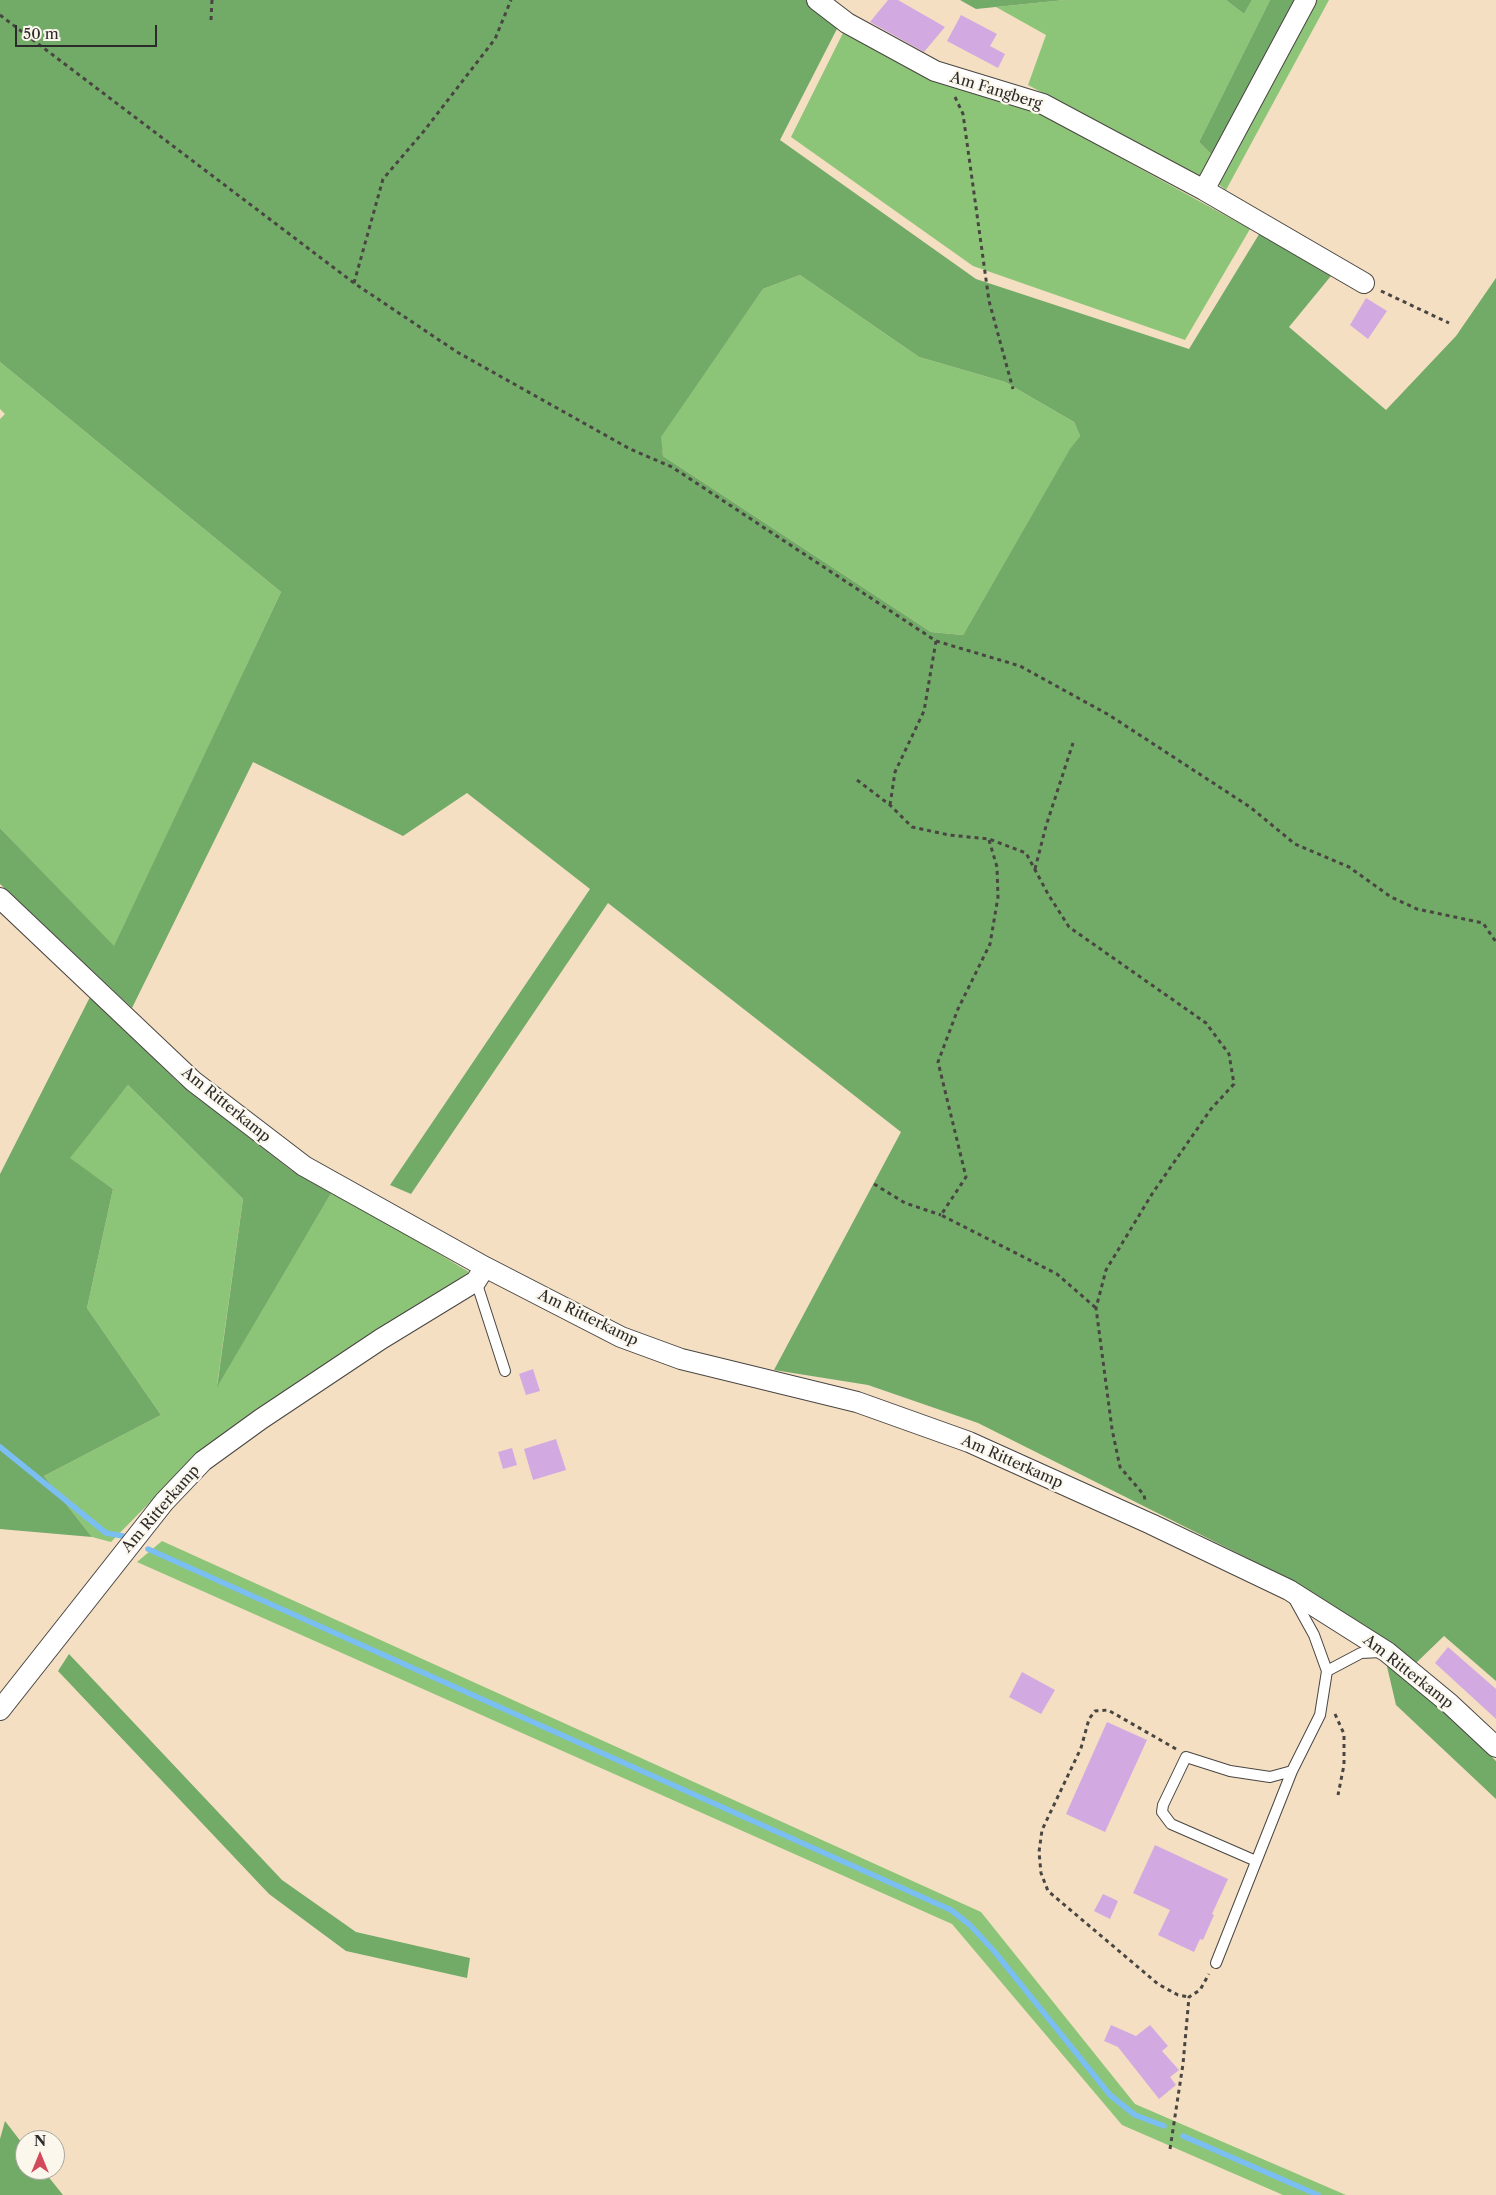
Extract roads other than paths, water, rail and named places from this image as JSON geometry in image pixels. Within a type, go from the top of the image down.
[{"type":"street","name":"Am Fangberg","points":[[817,0],[847,23],[934,71],[1043,104],[1204,190],[1364,283]]},
{"type":"street","points":[[1204,190],[1306,0]]},
{"type":"street","name":"Am Ritterkamp","points":[[0,898],[193,1080],[304,1166],[480,1274],[621,1337],[681,1359],[867,1405],[969,1442],[1151,1524],[1289,1590],[1387,1652],[1450,1704],[1496,1747]]},
{"type":"street","name":"Am Ritterkamp","points":[[0,1710],[164,1502],[203,1460],[261,1418],[480,1274]]},
{"type":"lane","points":[[480,1274],[506,1371]]},
{"type":"lane","points":[[1216,1963],[1292,1771],[1320,1715],[1325,1691],[1327,1671],[1314,1635],[1289,1590]]},
{"type":"lane","points":[[1327,1671],[1361,1653],[1387,1652]]},
{"type":"lane","points":[[1256,1861],[1181,1830],[1165,1818],[1162,1812],[1163,1806],[1186,1757],[1230,1771],[1270,1777],[1292,1771]]},
{"type":"waterway","points":[[0,1447],[106,1533],[123,1536]]},
{"type":"waterway","points":[[148,1549],[951,1910],[970,1925],[994,1951],[1110,2095],[1135,2115],[1164,2126]]},
{"type":"waterway","points":[[1183,2136],[1318,2195]]}]
